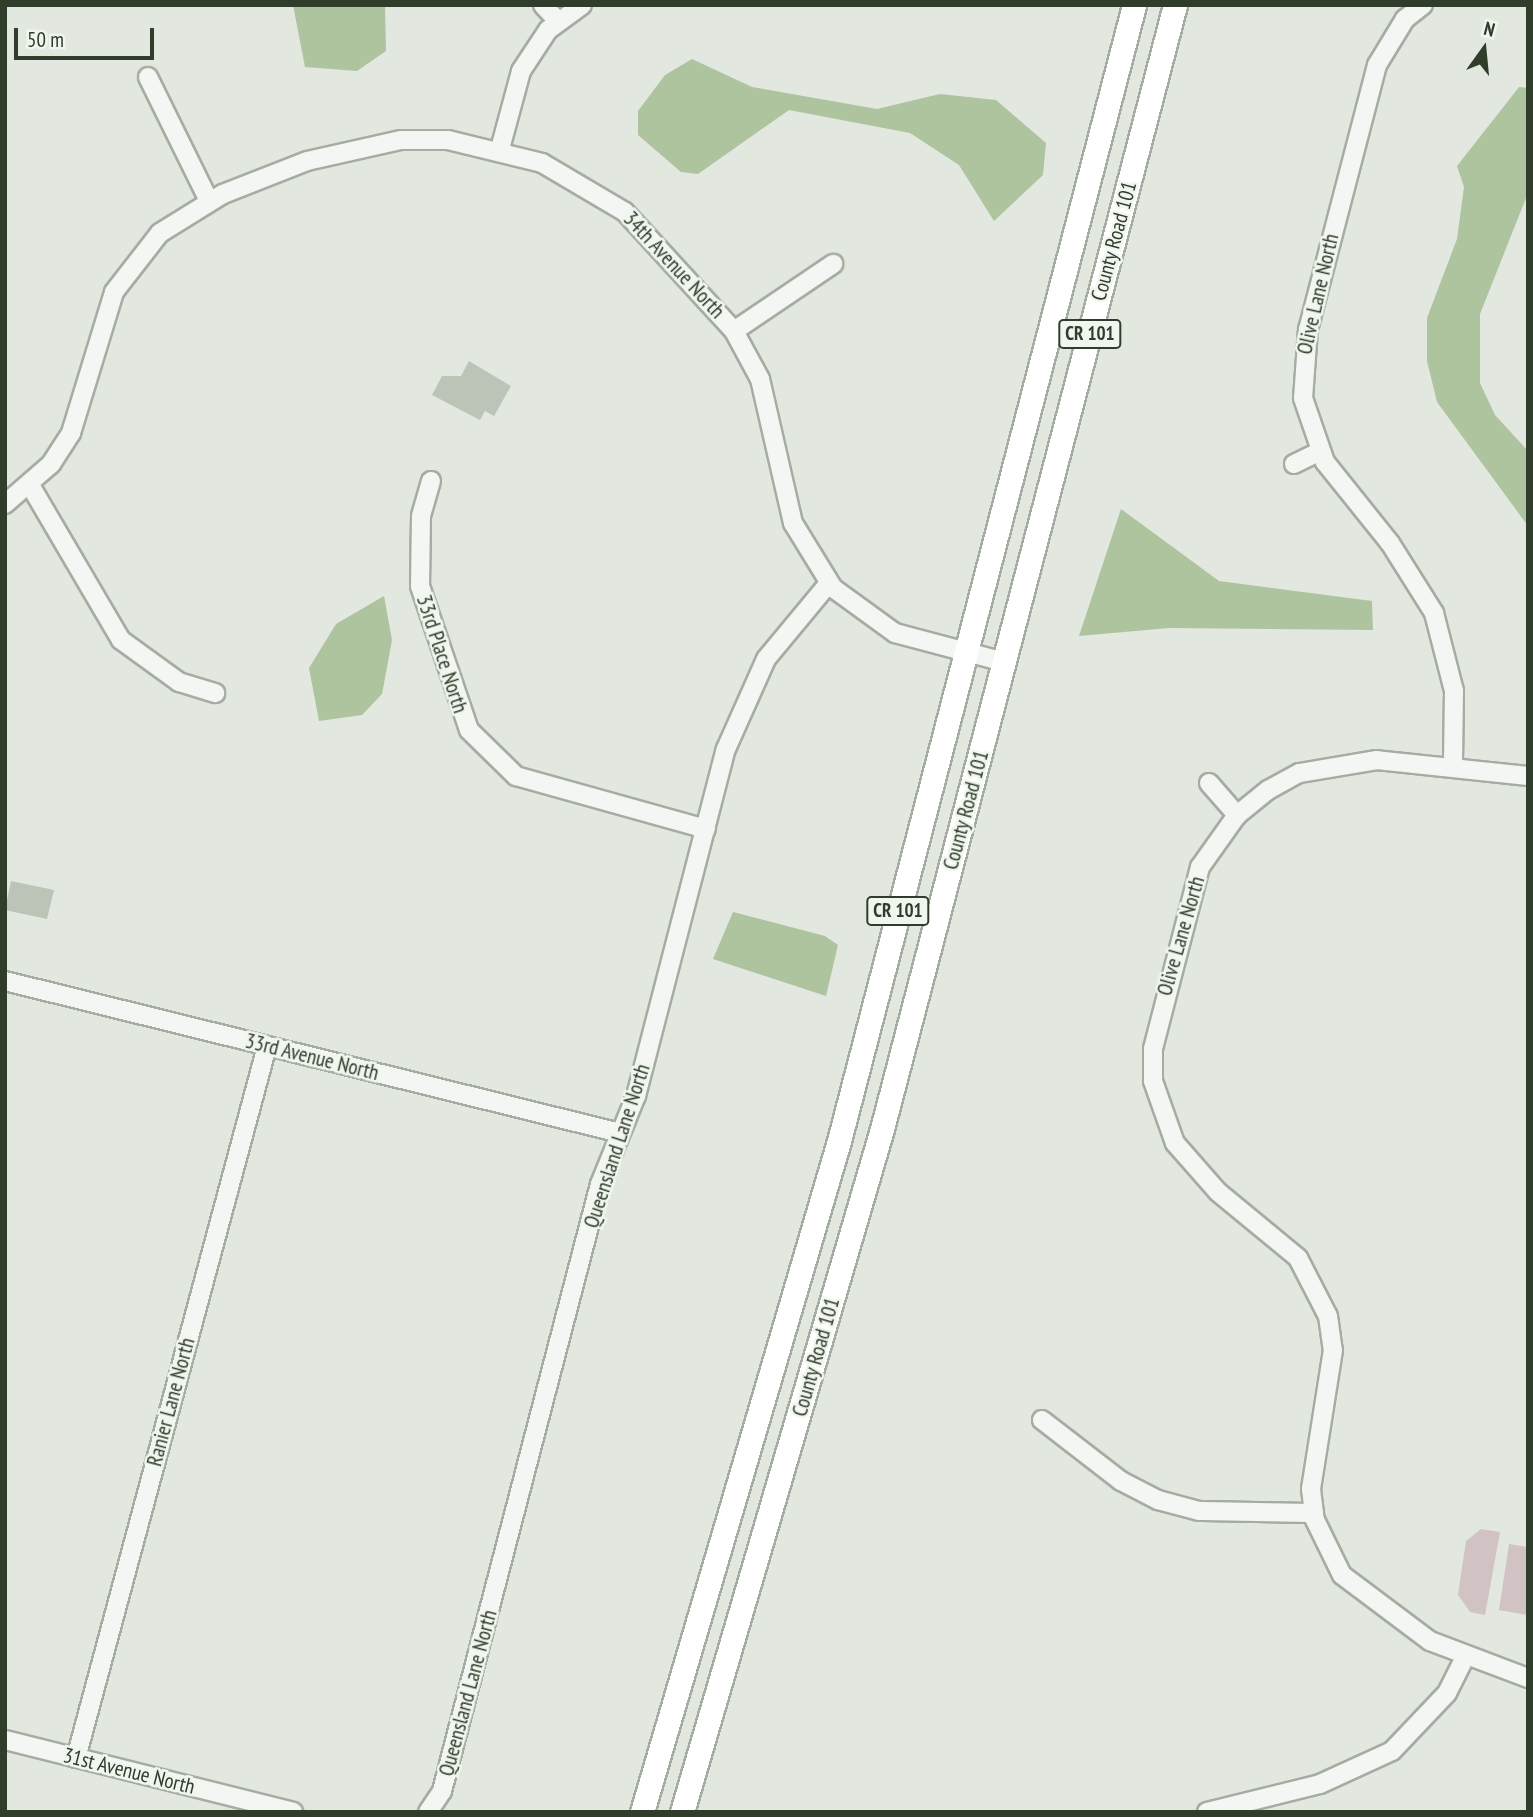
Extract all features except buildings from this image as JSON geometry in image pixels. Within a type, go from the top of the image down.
[{"type":"main road","name":"County Road 101","points":[[642,1812],[839,1141],[1134,5]]},
{"type":"main road","name":"County Road 101","points":[[682,1812],[882,1129],[1175,5]]},
{"type":"street","points":[[543,5],[558,20]]},
{"type":"street","points":[[500,149],[521,71],[558,20],[582,5]]},
{"type":"street","name":"Olive Lane North","points":[[1314,1513],[1315,1458],[1333,1350],[1324,1306],[1298,1258],[1195,1170],[1175,1143],[1153,1082],[1158,1017],[1200,867],[1237,815],[1299,773],[1377,760],[1453,764],[1454,691],[1434,612],[1399,554],[1319,452],[1303,398],[1308,328],[1377,65],[1405,19],[1423,5]]},
{"type":"street","points":[[148,77],[209,201]]},
{"type":"street","name":"34th Avenue North","points":[[5,503],[30,485],[71,433],[114,292],[160,233],[209,201],[354,147],[449,140],[500,149],[564,173],[625,212],[734,331],[760,379],[793,523],[829,583],[895,633],[1004,662]]},
{"type":"street","points":[[734,331],[833,264]]},
{"type":"street","points":[[1294,464],[1319,452]]},
{"type":"street","name":"33rd Place North","points":[[430,481],[421,516],[420,586],[469,730],[516,776],[706,830]]},
{"type":"street","points":[[30,485],[121,640],[147,664],[215,693]]},
{"type":"street","name":"Queensland Lane North","points":[[428,1812],[442,1791],[600,1184],[636,1096],[706,830],[743,703],[766,659],[829,583]]},
{"type":"street","points":[[1453,764],[1528,776]]},
{"type":"street","points":[[1209,783],[1237,815]]},
{"type":"street","name":"33rd Avenue North","points":[[5,981],[620,1133]]},
{"type":"street","name":"Ranier Lane North","points":[[76,1758],[267,1046]]},
{"type":"street","points":[[1042,1420],[1121,1481],[1158,1500],[1199,1511],[1314,1513],[1342,1575],[1365,1597],[1465,1657],[1528,1678]]},
{"type":"street","points":[[1207,1812],[1320,1784],[1392,1751],[1447,1693],[1465,1657]]},
{"type":"street","name":"31st Avenue North","points":[[5,1740],[293,1812]]},
{"type":"shaded area","points":[[293,5],[385,7],[386,51],[357,71],[305,67]]},
{"type":"shaded area","points":[[692,59],[752,87],[877,109],[940,94],[996,100],[1046,143],[1043,175],[994,221],[959,165],[910,133],[789,110],[698,174],[681,172],[638,135],[638,111],[665,75]]},
{"type":"shaded area","points":[[1519,87],[1528,88],[1528,193],[1480,314],[1480,383],[1495,415],[1528,451],[1528,526],[1437,402],[1427,361],[1427,318],[1457,239],[1464,187],[1457,166]]},
{"type":"shaded area","points":[[1121,509],[1219,581],[1372,601],[1373,630],[1169,628],[1079,636]]},
{"type":"shaded area","points":[[384,596],[392,640],[382,694],[362,715],[319,721],[309,668],[336,624]]},
{"type":"shaded area","points":[[733,912],[825,936],[838,945],[826,996],[713,959]]},
{"type":"shaded area","points":[[1481,1529],[1500,1532],[1485,1615],[1470,1612],[1458,1595],[1466,1541]]},
{"type":"shaded area","points":[[1509,1544],[1528,1547],[1528,1615],[1499,1610]]}]
